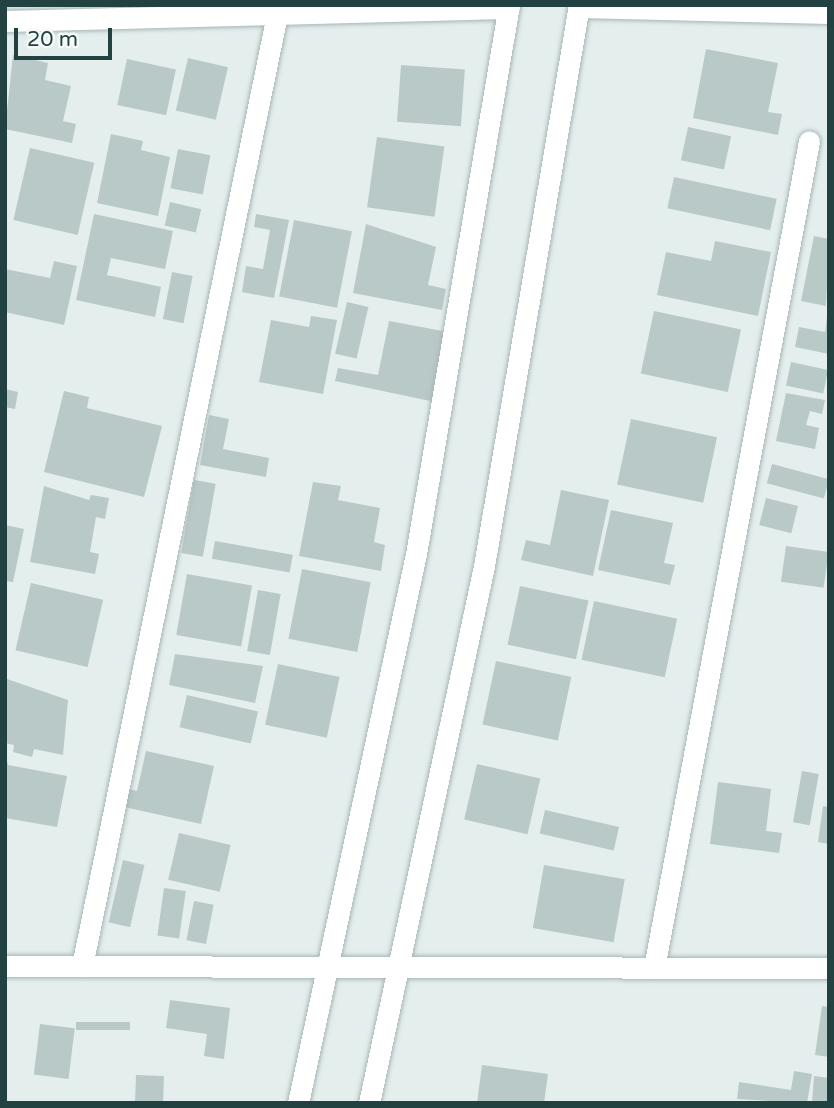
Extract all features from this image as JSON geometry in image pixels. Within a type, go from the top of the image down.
[{"type":"street","points":[[369,1103],[484,566],[579,6],[829,13]]},
{"type":"street","points":[[5,21],[509,7],[416,554],[298,1103]]},
{"type":"street","points":[[82,966],[277,14]]},
{"type":"street","points":[[654,968],[809,141]]},
{"type":"street","points":[[5,966],[829,968]]},
{"type":"building","points":[[706,49],[778,63],[768,112],[782,114],[778,135],[693,118]]},
{"type":"building","points":[[13,55],[48,63],[45,80],[71,86],[63,121],[76,124],[72,143],[5,129]]},
{"type":"building","points":[[188,58],[228,67],[216,120],[176,111]]},
{"type":"building","points":[[127,59],[176,69],[166,115],[117,105]]},
{"type":"building","points":[[401,65],[465,69],[461,126],[397,122]]},
{"type":"building","points":[[688,127],[731,136],[724,169],[681,160]]},
{"type":"building","points":[[111,134],[143,141],[141,150],[170,157],[158,216],[97,203]]},
{"type":"building","points":[[377,137],[444,146],[434,217],[367,207]]},
{"type":"building","points":[[30,148],[94,163],[78,235],[13,220]]},
{"type":"building","points":[[178,149],[210,155],[203,195],[170,188]]},
{"type":"building","points":[[674,177],[777,199],[770,230],[667,208]]},
{"type":"building","points":[[170,202],[201,209],[196,233],[165,225]]},
{"type":"building","points":[[94,214],[173,231],[165,269],[111,258],[107,275],[161,287],[155,317],[76,300]]},
{"type":"building","points":[[256,214],[289,220],[274,298],[242,292],[246,266],[263,269],[270,230],[254,227]]},
{"type":"building","points":[[294,220],[352,231],[337,308],[279,297]]},
{"type":"building","points":[[366,224],[436,247],[428,285],[446,289],[442,310],[353,293]]},
{"type":"building","points":[[814,236],[829,239],[826,306],[801,301]]},
{"type":"building","points":[[715,241],[771,252],[758,316],[657,295],[666,252],[711,261]]},
{"type":"building","points":[[54,261],[77,266],[64,325],[5,312],[5,269],[50,278]]},
{"type":"building","points":[[172,272],[193,276],[183,323],[163,319]]},
{"type":"building","points":[[347,302],[368,307],[357,359],[335,354]]},
{"type":"building","points":[[654,311],[741,330],[728,392],[641,374]]},
{"type":"building","points":[[311,316],[337,320],[323,394],[259,382],[271,320],[309,327]]},
{"type":"building","points":[[827,317],[829,354],[795,347],[799,327],[825,332]]},
{"type":"building","points":[[389,321],[448,332],[435,402],[335,381],[338,368],[378,375]]},
{"type":"building","points":[[791,362],[828,370],[823,393],[786,385]]},
{"type":"building","points":[[5,389],[18,392],[15,409],[5,407]]},
{"type":"building","points":[[64,391],[89,397],[87,408],[162,426],[144,497],[44,472]]},
{"type":"building","points":[[786,393],[825,400],[822,414],[810,411],[806,425],[819,428],[815,449],[776,441]]},
{"type":"building","points":[[209,415],[229,419],[223,449],[269,458],[266,477],[200,465]]},
{"type":"building","points":[[631,419],[717,437],[703,503],[617,485]]},
{"type":"building","points":[[772,464],[829,479],[824,499],[767,483]]},
{"type":"building","points":[[194,480],[216,484],[203,557],[181,553]]},
{"type":"building","points":[[313,482],[341,486],[338,500],[380,508],[374,542],[385,545],[381,571],[299,556]]},
{"type":"building","points":[[44,486],[89,500],[91,495],[109,498],[105,519],[96,517],[90,552],[99,554],[95,574],[30,562]]},
{"type":"building","points":[[561,490],[609,500],[593,576],[521,560],[526,540],[550,545]]},
{"type":"building","points":[[766,498],[798,506],[791,533],[759,525]]},
{"type":"building","points":[[611,510],[673,523],[664,563],[675,565],[670,585],[598,570]]},
{"type":"building","points":[[5,525],[24,529],[13,582],[5,581]]},
{"type":"building","points":[[215,541],[293,555],[290,572],[212,559]]},
{"type":"building","points":[[786,546],[829,552],[824,588],[781,582]]},
{"type":"building","points":[[302,569],[371,582],[357,652],[288,639]]},
{"type":"building","points":[[187,574],[252,585],[241,647],[176,635]]},
{"type":"building","points":[[31,583],[103,600],[88,667],[15,650]]},
{"type":"building","points":[[520,586],[588,601],[576,659],[508,645]]},
{"type":"building","points":[[258,590],[281,594],[270,655],[247,651]]},
{"type":"building","points":[[594,601],[677,619],[665,677],[582,660]]},
{"type":"building","points":[[175,654],[263,666],[255,703],[169,685]]},
{"type":"building","points":[[496,661],[571,677],[558,741],[482,725]]},
{"type":"building","points":[[278,664],[340,677],[327,738],[265,725]]},
{"type":"building","points":[[7,679],[68,700],[63,755],[34,749],[32,757],[13,752],[14,745],[5,743]]},
{"type":"building","points":[[187,695],[258,711],[251,744],[180,727]]},
{"type":"building","points":[[146,751],[214,766],[201,824],[124,807],[128,789],[137,791]]},
{"type":"building","points":[[5,753],[8,765],[67,776],[57,827],[5,818]]},
{"type":"building","points":[[477,764],[540,779],[528,834],[464,820]]},
{"type":"building","points":[[802,771],[819,774],[810,825],[793,822]]},
{"type":"building","points":[[718,782],[771,789],[766,831],[782,833],[779,853],[710,844]]},
{"type":"building","points":[[823,806],[829,807],[829,844],[818,842]]},
{"type":"building","points":[[545,810],[619,827],[614,850],[540,833]]},
{"type":"building","points":[[179,833],[231,845],[220,892],[168,880]]},
{"type":"building","points":[[123,860],[144,865],[130,927],[109,922]]},
{"type":"building","points":[[544,865],[625,879],[614,942],[533,928]]},
{"type":"building","points":[[164,888],[186,891],[179,939],[157,936]]},
{"type":"building","points":[[194,901],[214,905],[206,944],[186,940]]},
{"type":"building","points":[[170,1000],[230,1008],[224,1059],[204,1056],[207,1034],[166,1028]]},
{"type":"building","points":[[822,1006],[829,1007],[829,1057],[815,1055]]},
{"type":"building","points":[[76,1022],[130,1022],[130,1030],[76,1030]]},
{"type":"building","points":[[40,1024],[75,1028],[69,1079],[34,1075]]},
{"type":"building","points":[[482,1065],[548,1074],[544,1103],[477,1103]]},
{"type":"building","points":[[794,1071],[812,1074],[807,1103],[737,1099],[739,1082],[791,1090]]},
{"type":"building","points":[[136,1075],[164,1076],[163,1103],[135,1103]]},
{"type":"building","points":[[814,1076],[829,1078],[829,1103],[812,1103]]}]
